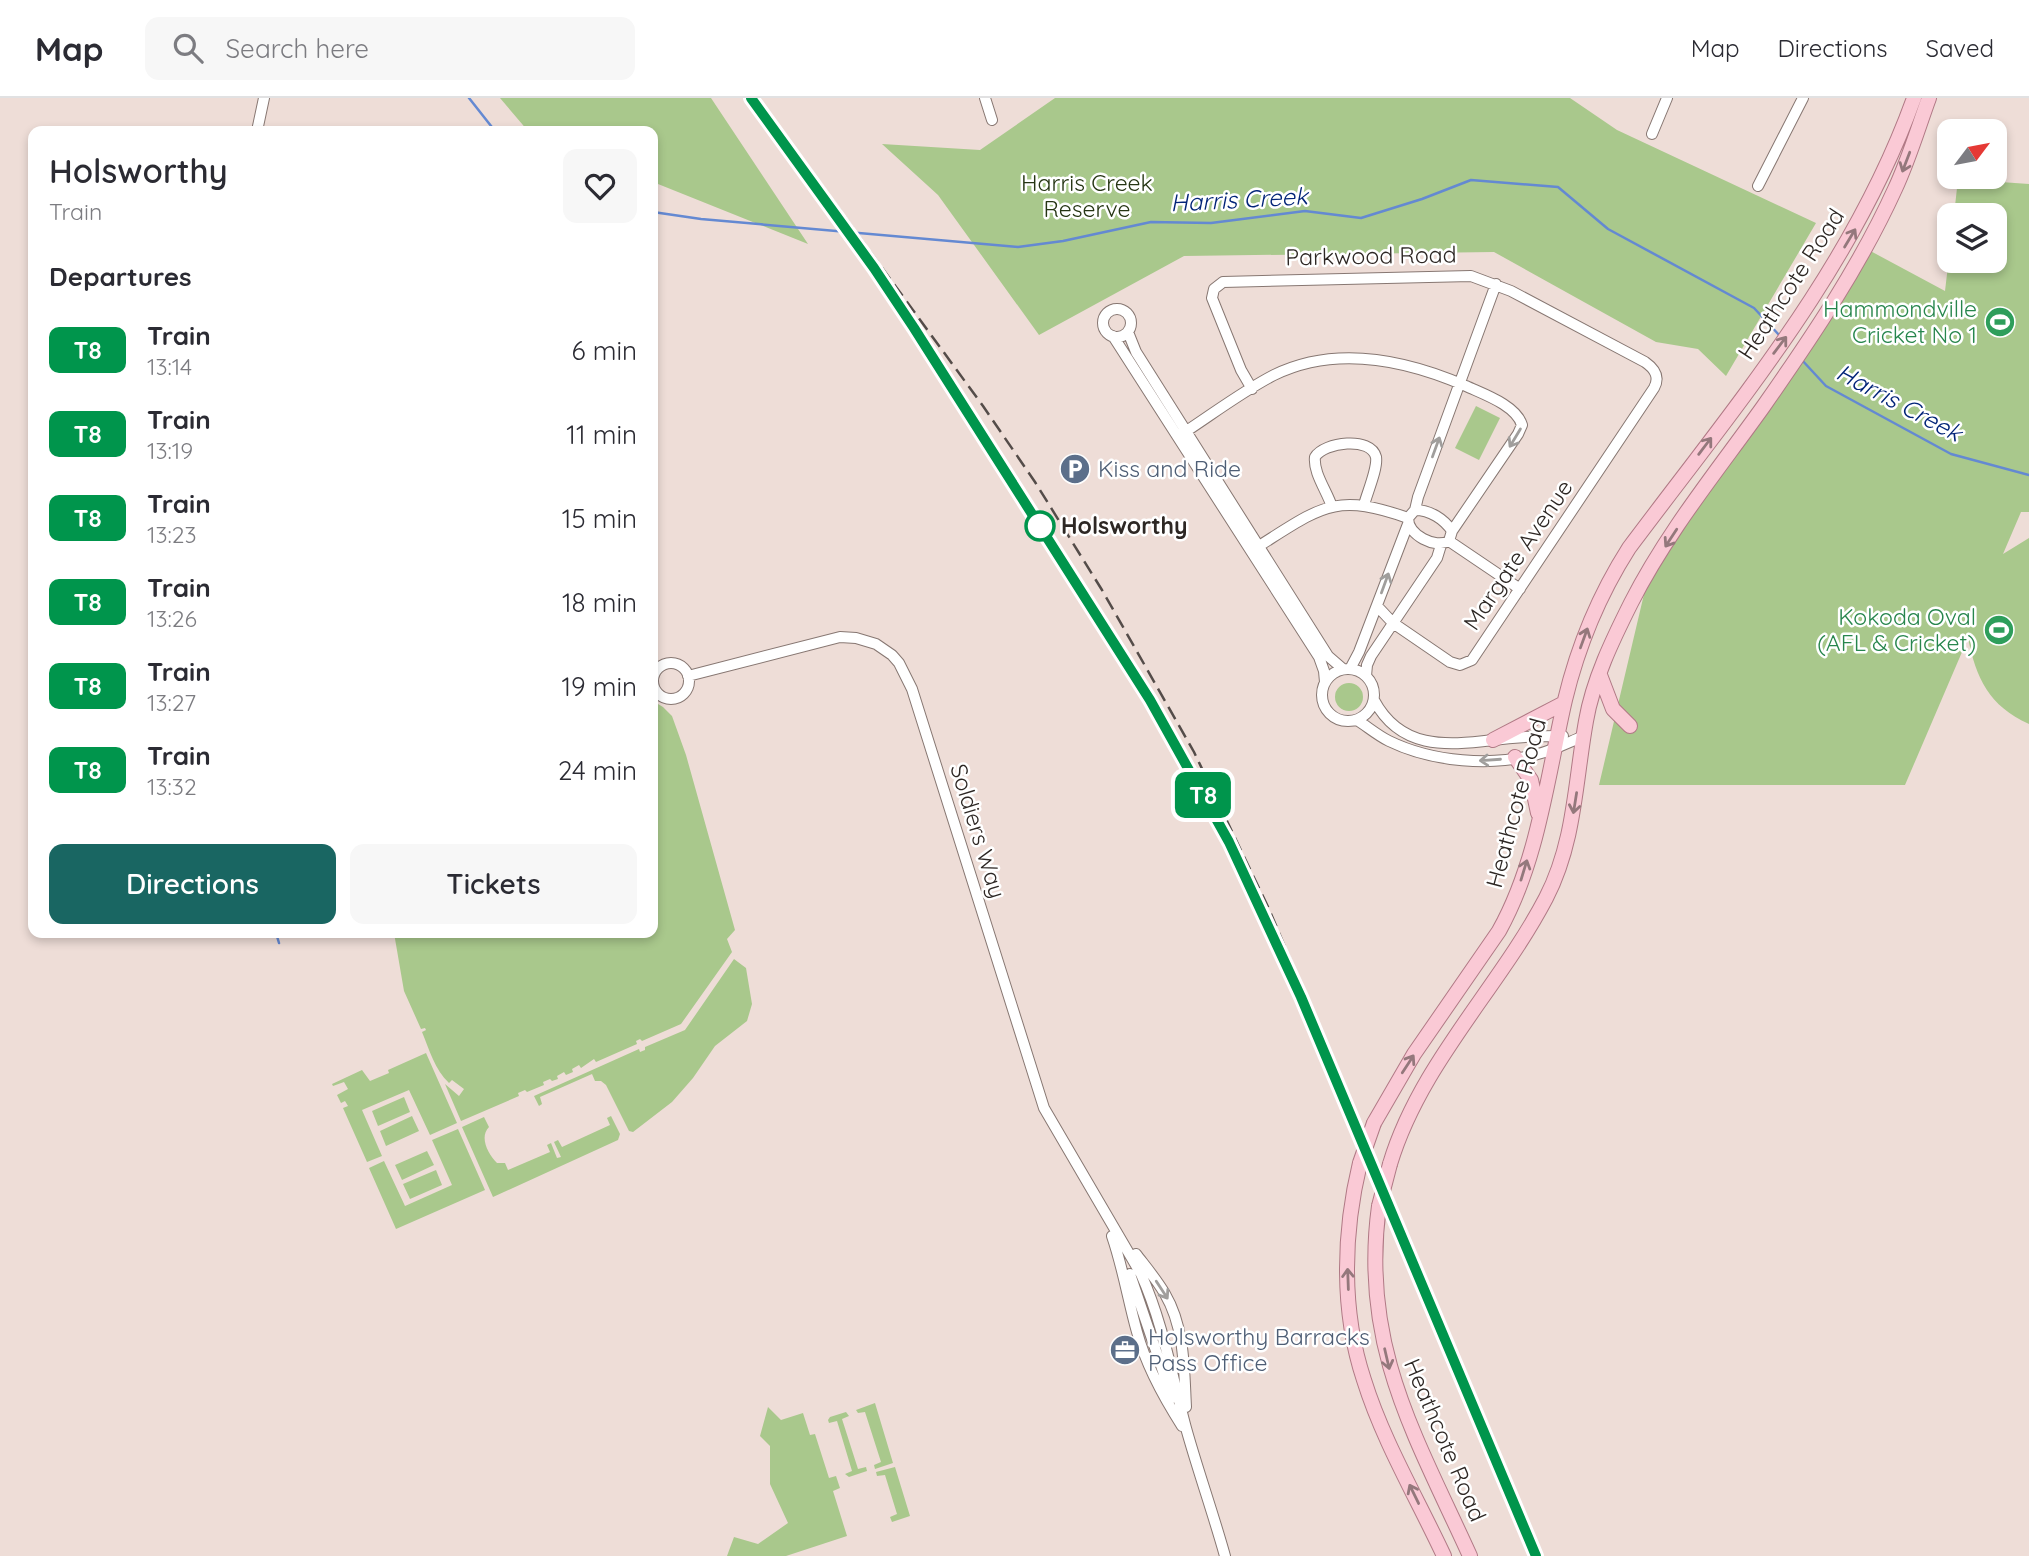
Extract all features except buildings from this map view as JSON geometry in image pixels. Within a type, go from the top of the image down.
[{"type":"main road","name":"Heathcote Road","points":[[1444,1556],[1374,1407],[1363,1379],[1354,1342],[1348,1282],[1348,1245],[1353,1193],[1360,1163],[1374,1123],[1396,1082],[1511,910],[1539,818],[1564,703],[1591,618],[1617,568],[1815,297],[1882,179],[1914,98]]},
{"type":"main road","name":"Heathcote Road","points":[[1470,1556],[1408,1420],[1387,1363],[1375,1267],[1379,1206],[1390,1164],[1421,1092],[1523,938],[1561,866],[1575,805],[1588,710],[1617,632],[1644,579],[1692,506],[1831,307],[1894,192],[1929,98]]},
{"type":"main road","points":[[1600,675],[1613,709],[1630,726]]},
{"type":"main road","points":[[1493,740],[1564,703]]},
{"type":"main road","points":[[1515,757],[1531,780],[1539,818]]},
{"type":"street","points":[[258,126],[264,98]]},
{"type":"street","points":[[985,98],[992,120]]},
{"type":"street","points":[[1652,134],[1667,98]]},
{"type":"street","points":[[1758,186],[1803,98]]},
{"type":"street","name":"Parkwood Road","points":[[1252,388],[1241,370],[1212,298],[1214,289],[1223,282],[1461,274],[1496,284],[1645,362],[1656,374]]},
{"type":"street","points":[[1496,284],[1359,653],[1346,669],[1329,676],[1321,695],[1328,713],[1338,720],[1357,720],[1387,740],[1420,753],[1480,761],[1538,754],[1557,741]]},
{"type":"street","points":[[1113,336],[1122,336],[1131,326],[1130,317],[1122,310],[1115,309],[1107,313],[1103,323],[1106,332],[1113,336],[1259,546],[1328,656],[1346,669],[1366,676],[1372,685],[1374,700],[1388,722],[1424,741],[1453,744],[1493,740],[1557,741],[1584,736]]},
{"type":"street","points":[[1128,332],[1136,352],[1182,434],[1319,657],[1325,682]]},
{"type":"street","points":[[1182,434],[1274,375],[1315,362],[1351,359],[1400,363],[1426,370],[1459,383],[1513,411],[1522,425],[1518,434],[1370,658],[1366,676]]},
{"type":"street","name":"Margate Avenue","points":[[1377,606],[1393,623],[1450,662],[1464,664],[1475,656],[1654,388],[1657,382],[1656,374]]},
{"type":"street","points":[[1332,507],[1315,466],[1315,457],[1326,447],[1356,444],[1372,449],[1376,459],[1364,505]]},
{"type":"street","points":[[1259,546],[1307,516],[1332,507],[1364,505],[1410,518],[1424,538],[1447,539],[1520,589]]},
{"type":"street","points":[[1410,518],[1422,510],[1440,518],[1447,539]]},
{"type":"street","name":"Soldiers Way","points":[[688,676],[840,637],[871,641],[900,663],[912,689],[1044,1108],[1149,1292],[1167,1347],[1188,1436],[1225,1556]]},
{"type":"street","points":[[1357,720],[1368,712],[1374,700]]},
{"type":"street","name":"Soldiers Way","points":[[1105,1217],[1152,1276],[1173,1311],[1181,1340],[1188,1436]]},
{"type":"street","name":"Soldiers Way","points":[[1105,1217],[1126,1282],[1138,1334],[1166,1401],[1188,1436]]},
{"type":"green space","points":[[500,98],[711,98],[808,244],[658,184],[658,126],[524,126]]},
{"type":"green space","name":"Harris Creek Reserve","points":[[1055,98],[1570,98],[1617,130],[1816,223],[1726,376],[1698,349],[1656,342],[1494,252],[1184,256],[1039,335],[938,195],[882,144],[980,150]]},
{"type":"green space","points":[[2007,182],[2029,184],[2029,512],[2021,512],[2003,554],[2029,538],[2029,724],[2015,717],[1994,699],[1980,678],[1968,638],[1905,785],[1599,785],[1649,573],[1863,247],[1945,291],[1947,273],[2007,273],[2007,203],[1955,203],[1957,189],[2007,189]]},
{"type":"green space","points":[[1476,406],[1500,418],[1479,460],[1455,448]]},
{"type":"green space","points":[[1349,683],[1359,687],[1363,697],[1359,707],[1349,711],[1339,707],[1335,697],[1339,687]]},
{"type":"green space","points":[[658,704],[663,707],[672,716],[686,755],[735,930],[727,939],[732,952],[681,1024],[642,1041],[640,1039],[636,1041],[637,1044],[596,1062],[594,1059],[581,1068],[579,1065],[572,1069],[573,1072],[566,1075],[564,1072],[557,1076],[558,1079],[543,1082],[544,1085],[518,1093],[519,1096],[461,1121],[445,1084],[459,1096],[464,1089],[452,1080],[449,1083],[440,1072],[422,1032],[426,1030],[421,1029],[404,991],[395,938],[658,938]]},
{"type":"green space","points":[[734,959],[746,968],[752,1004],[747,1021],[715,1046],[672,1102],[633,1132],[629,1131],[606,1085],[595,1081],[592,1074],[540,1097],[542,1104],[539,1106],[534,1096],[639,1049],[640,1052],[645,1050],[645,1047],[685,1030]]},
{"type":"green space","points":[[426,1053],[457,1123],[430,1135],[409,1090],[362,1110],[382,1156],[367,1162],[343,1108],[348,1106],[345,1101],[341,1103],[337,1095],[348,1089],[344,1082],[333,1086],[332,1084],[362,1070],[370,1081]]},
{"type":"green space","points":[[404,1097],[410,1112],[378,1126],[372,1111]]},
{"type":"green space","points":[[412,1116],[419,1131],[386,1146],[380,1131]]},
{"type":"green space","points":[[611,1116],[620,1134],[618,1140],[493,1197],[462,1127],[484,1117],[489,1127],[485,1136],[488,1150],[497,1163],[505,1163],[508,1170],[550,1152],[547,1145],[551,1143],[557,1158],[561,1157],[554,1142],[558,1140],[562,1147],[610,1125],[607,1118]]},
{"type":"green space","points":[[458,1129],[485,1190],[396,1229],[369,1168],[384,1161],[405,1206],[452,1185],[432,1140]]},
{"type":"green space","points":[[427,1151],[434,1165],[402,1180],[395,1165]]},
{"type":"green space","points":[[436,1170],[442,1185],[410,1199],[403,1184]]},
{"type":"green space","points":[[875,1403],[893,1463],[875,1469],[874,1465],[881,1462],[865,1412],[858,1413],[856,1410]]},
{"type":"green space","points":[[768,1407],[781,1420],[803,1413],[810,1435],[815,1434],[829,1478],[836,1476],[840,1488],[833,1491],[847,1536],[786,1556],[727,1556],[734,1537],[758,1544],[788,1523],[770,1484],[770,1446],[760,1436]]},
{"type":"green space","points":[[846,1412],[849,1416],[842,1419],[858,1469],[866,1467],[867,1471],[849,1477],[845,1474],[852,1471],[837,1421],[829,1423],[828,1420]]},
{"type":"green space","points":[[895,1467],[910,1516],[892,1522],[890,1517],[897,1514],[885,1475],[877,1476],[876,1472]]},
{"type":"waterway","name":"Harris Creek","points":[[469,98],[491,126]]},
{"type":"waterway","name":"Harris Creek","points":[[658,213],[701,219],[1018,247],[1063,241],[1151,222],[1211,223],[1305,211],[1361,218],[1471,180],[1558,187],[1608,229],[1754,308],[1780,336]]},
{"type":"waterway","name":"Harris Creek","points":[[1801,359],[1826,386],[1951,454],[2029,475]]},
{"type":"waterway","points":[[278,938],[279,943]]},
{"type":"railway","points":[[758,98],[983,406],[1035,482],[1102,590],[1194,752],[1269,909],[1542,1556]]},
{"type":"railway","points":[[907,317],[1150,700],[1214,815]]},
{"type":"train","name":"T8","points":[[751,98],[874,268],[928,349],[1150,700],[1229,842],[1301,997],[1536,1556]]},
{"type":"place","name":"Hammondville Cricket No 1","points":[[2000,322]]},
{"type":"place","name":"Kiss and Ride","points":[[1075,469]]},
{"type":"place","name":"Holsworthy","points":[[1040,526]]},
{"type":"place","name":"Kokoda Oval (AFL & Cricket)","points":[[1999,630]]},
{"type":"place","name":"Holsworthy Barracks Pass Office","points":[[1125,1350]]}]
